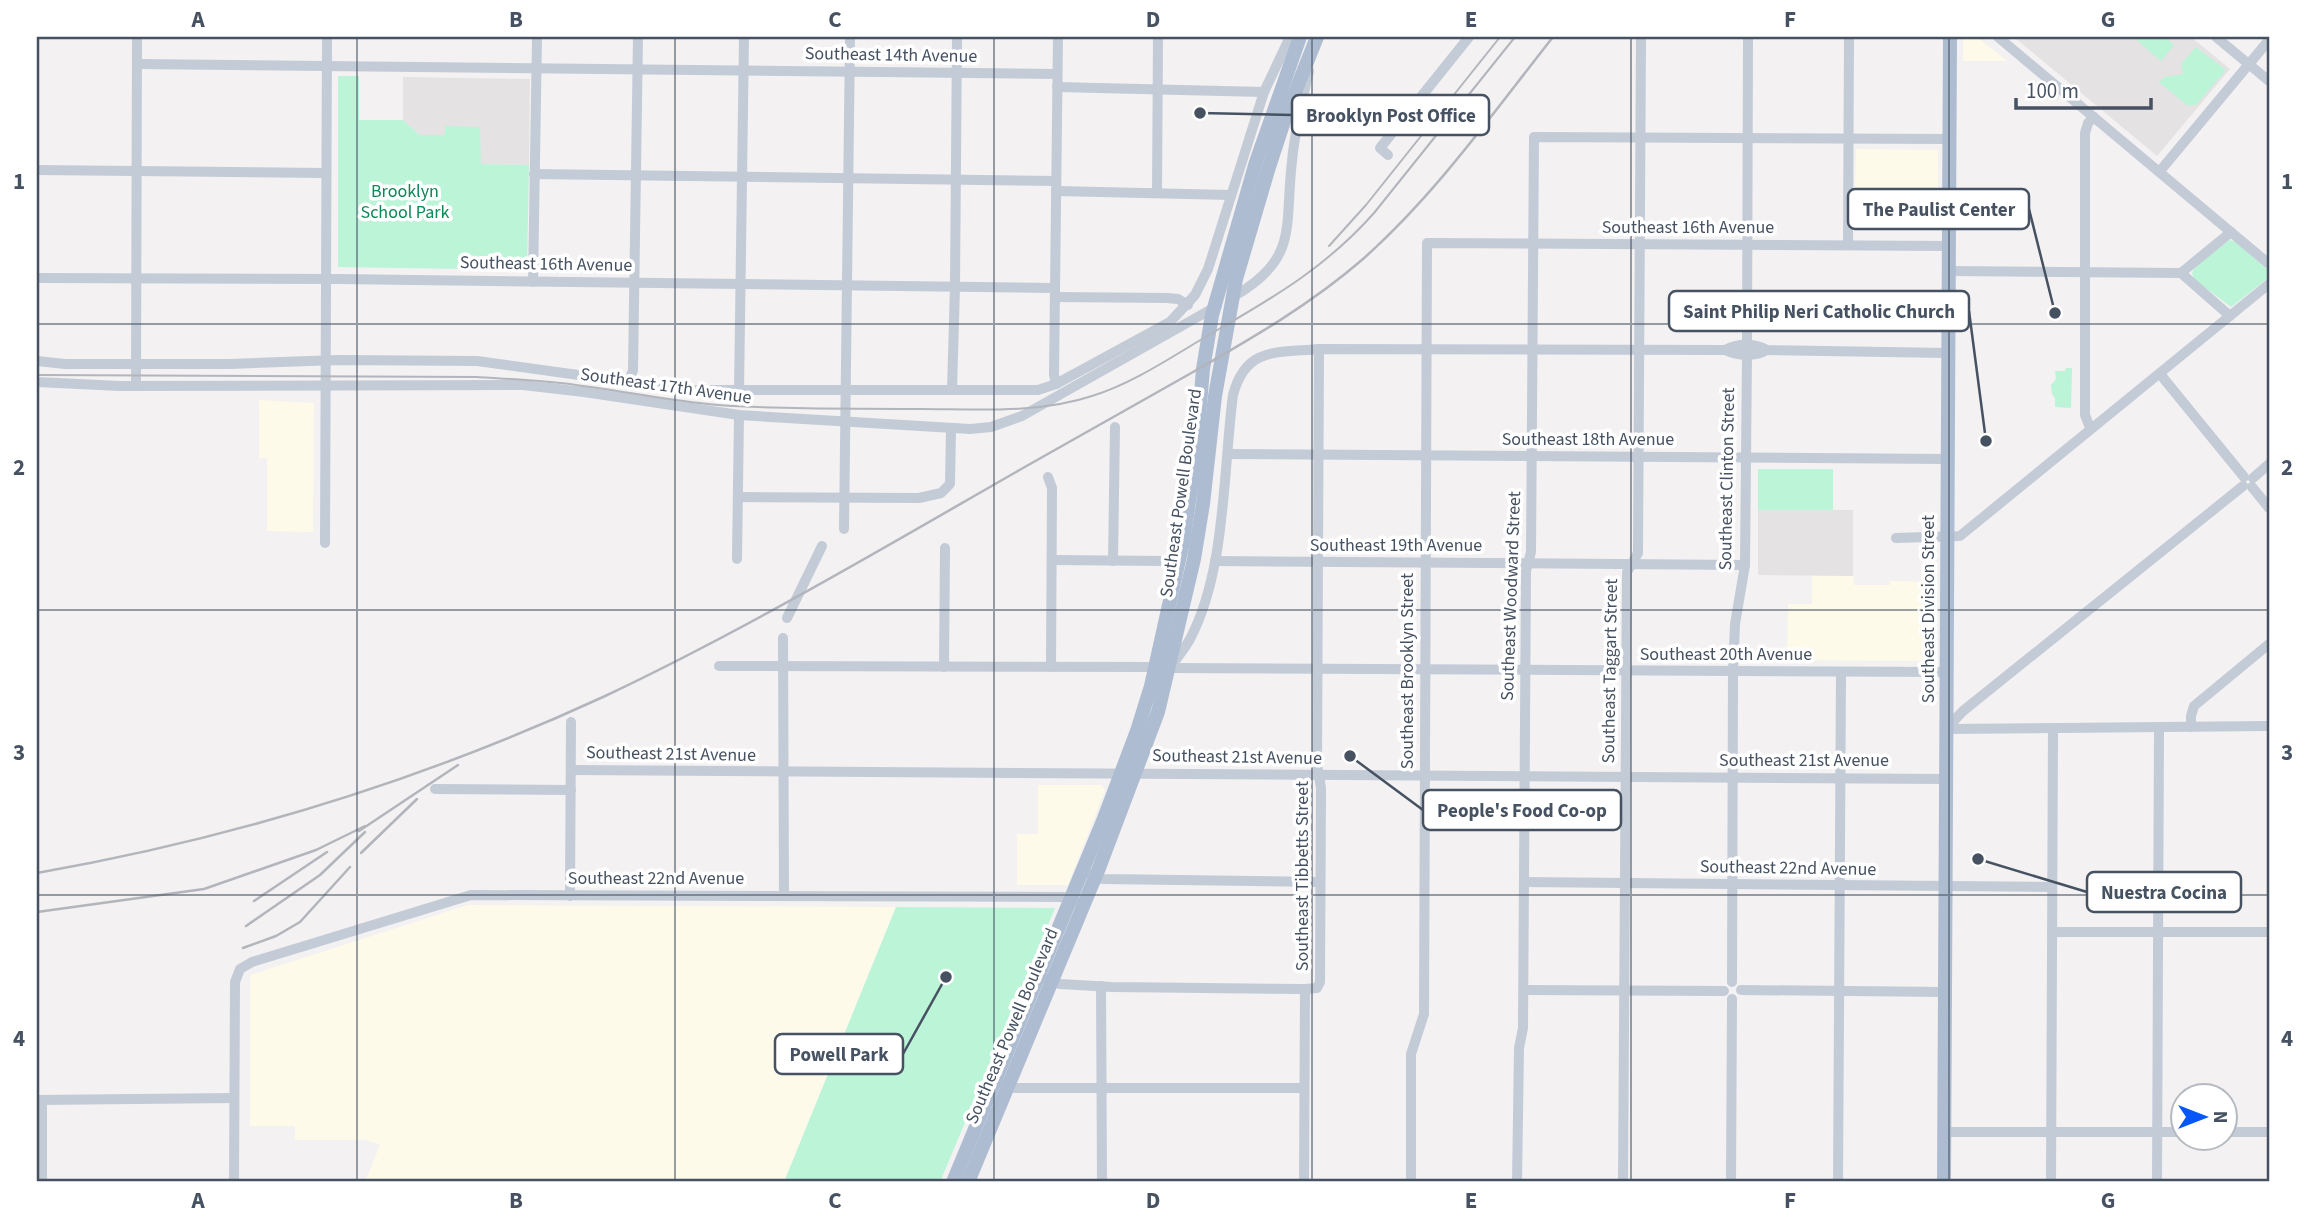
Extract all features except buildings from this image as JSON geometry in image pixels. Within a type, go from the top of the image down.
[{"type":"main road","name":"Southeast Powell Boulevard","points":[[968,1182],[1002,1083],[1129,773],[1158,712],[1196,454],[1203,369],[1214,307],[1265,133],[1300,37]]},
{"type":"main road","name":"Southeast Division Street","points":[[1944,1182],[1950,37]]},
{"type":"main road","name":"Southeast Powell Boulevard","points":[[1163,668],[1194,559],[1215,396],[1231,303],[1269,167],[1286,115],[1316,41]]},
{"type":"main road","name":"Southeast Powell Boulevard","points":[[953,1182],[1002,1083]]},
{"type":"street","points":[[136,386],[137,37]]},
{"type":"street","points":[[325,543],[327,37]]},
{"type":"street","points":[[533,282],[537,37]]},
{"type":"street","points":[[629,382],[633,370],[638,37]]},
{"type":"street","points":[[739,391],[744,37]]},
{"type":"street","points":[[844,529],[850,37]]},
{"type":"street","points":[[952,390],[957,37]]},
{"type":"street","points":[[1056,384],[1058,37]]},
{"type":"street","points":[[1157,193],[1158,37]]},
{"type":"street","name":"Southeast 17th Avenue","points":[[37,361],[65,364],[230,365],[326,361],[477,361],[675,389],[1038,390],[1056,384],[1170,322],[1199,289],[1208,269],[1264,92],[1290,37]]},
{"type":"street","points":[[1388,155],[1380,148],[1469,37]]},
{"type":"street","name":"Southeast Taggart Street","points":[[1623,1182],[1627,572],[1638,553],[1641,37]]},
{"type":"street","name":"Southeast Clinton Street","points":[[1732,993],[1738,984],[1732,982],[1733,670],[1735,624],[1745,565],[1748,37]]},
{"type":"street","points":[[1848,245],[1849,37]]},
{"type":"street","points":[[1998,37],[2269,264]]},
{"type":"street","points":[[2216,37],[2269,81]]},
{"type":"street","points":[[2160,171],[2269,40]]},
{"type":"street","name":"Southeast 17th Avenue","points":[[37,382],[136,386],[523,385],[740,415],[951,429],[991,427],[1022,416],[1195,318],[1253,284],[1276,261],[1287,233],[1294,139],[1316,41]]},
{"type":"street","name":"Southeast 14th Avenue","points":[[137,64],[1057,74]]},
{"type":"street","points":[[1057,87],[1264,92]]},
{"type":"street","points":[[2090,428],[2085,415],[2085,133],[2094,117]]},
{"type":"street","name":"Southeast Woodward Street","points":[[1517,1182],[1519,1048],[1523,1028],[1524,990],[1526,571],[1531,552],[1534,137],[1640,137]]},
{"type":"street","points":[[1640,137],[1949,139]]},
{"type":"street","points":[[37,170],[326,173]]},
{"type":"street","points":[[534,174],[956,179],[1157,193],[1231,195]]},
{"type":"street","points":[[2181,273],[2231,232]]},
{"type":"street","name":"Southeast 16th Avenue","points":[[1427,243],[1949,246]]},
{"type":"street","name":"Southeast Brooklyn Street","points":[[1411,1182],[1411,1054],[1424,1014],[1427,243]]},
{"type":"street","points":[[1949,271],[2181,273],[2230,316]]},
{"type":"street","name":"Southeast 16th Avenue","points":[[37,278],[955,286],[1167,298],[1188,304]]},
{"type":"street","points":[[1896,538],[1947,538],[1962,534],[2269,284]]},
{"type":"street","points":[[1163,668],[1193,633],[1203,606],[1214,561],[1233,395],[1239,376],[1252,362],[1279,351],[1725,350],[1734,345],[1747,350],[1759,345],[1767,350],[1948,352]]},
{"type":"street","name":"Southeast Tibbetts Street","points":[[1304,1182],[1305,989],[1317,988],[1320,982],[1319,349]]},
{"type":"street","points":[[2160,374],[2269,508]]},
{"type":"street","points":[[737,559],[740,415]]},
{"type":"street","points":[[1113,561],[1115,427]]},
{"type":"street","points":[[738,497],[919,498],[944,491],[951,478],[951,429]]},
{"type":"street","name":"Southeast 18th Avenue","points":[[1228,454],[1948,459]]},
{"type":"street","points":[[1946,729],[1962,713],[2269,464]]},
{"type":"street","points":[[1048,477],[1052,488],[1051,667]]},
{"type":"street","points":[[787,618],[822,546]]},
{"type":"street","points":[[943,667],[945,548]]},
{"type":"street","points":[[1053,560],[1166,561]]},
{"type":"street","name":"Southeast 19th Avenue","points":[[1214,561],[1745,565]]},
{"type":"street","points":[[783,638],[783,895]]},
{"type":"street","points":[[2191,727],[2194,706],[2269,644]]},
{"type":"street","name":"Southeast 20th Avenue","points":[[719,666],[1318,668],[1424,671],[1946,671]]},
{"type":"street","points":[[1838,1182],[1840,672]]},
{"type":"street","points":[[570,896],[571,722]]},
{"type":"street","points":[[1946,729],[2269,726]]},
{"type":"street","points":[[2051,1182],[2053,728]]},
{"type":"street","points":[[2158,1182],[2159,728]]},
{"type":"street","name":"Southeast 21st Avenue","points":[[571,770],[1946,779]]},
{"type":"street","points":[[435,789],[571,790]]},
{"type":"street","points":[[1089,874],[1108,879],[1320,882]]},
{"type":"street","name":"Southeast 22nd Avenue","points":[[1524,882],[2052,887]]},
{"type":"street","name":"Southeast 22nd Avenue","points":[[234,1098],[234,998],[235,982],[240,970],[252,962],[462,896],[1055,897],[1077,902]]},
{"type":"street","points":[[2052,932],[2269,932]]},
{"type":"street","points":[[1045,978],[1060,984],[1101,986],[1305,989]]},
{"type":"street","points":[[1101,986],[1102,1182]]},
{"type":"street","points":[[1524,990],[1945,992]]},
{"type":"street","points":[[1731,1182],[1732,993]]},
{"type":"street","points":[[1002,1083],[1101,1087],[1304,1088]]},
{"type":"street","points":[[41,1182],[39,1100],[234,1098],[234,1182]]},
{"type":"street","points":[[1944,1132],[2170,1132]]},
{"type":"street","points":[[2240,1132],[2269,1132]]},
{"type":"shaded area","points":[[1963,37],[1977,37],[2007,61],[1963,61]]},
{"type":"shaded area","points":[[2014,37],[2191,37],[2230,69],[2157,156]]},
{"type":"shaded area","points":[[403,77],[530,79],[529,165],[480,164],[480,127],[445,127],[445,135],[420,135],[403,120]]},
{"type":"shaded area","points":[[1856,149],[1938,150],[1938,191],[1855,190]]},
{"type":"shaded area","points":[[259,400],[314,403],[313,532],[267,531],[267,458],[259,458]]},
{"type":"shaded area","points":[[1758,510],[1853,510],[1853,576],[1758,575]]},
{"type":"shaded area","points":[[1812,575],[1853,576],[1854,585],[1890,585],[1890,581],[1935,582],[1933,658],[1929,661],[1787,660],[1788,604],[1812,604]]},
{"type":"shaded area","points":[[1038,785],[1101,785],[1105,790],[1068,885],[1017,885],[1017,834],[1038,834]]},
{"type":"shaded area","points":[[468,905],[896,907],[784,1182],[365,1182],[380,1145],[366,1140],[295,1140],[295,1126],[250,1126],[250,975]]},
{"type":"green space","points":[[2133,37],[2165,37],[2174,45],[2161,61]]},
{"type":"green space","points":[[2196,47],[2226,70],[2196,105],[2188,106],[2159,82],[2164,77],[2183,74],[2181,64]]},
{"type":"green space","name":"Brooklyn School Park","points":[[338,76],[359,76],[359,120],[403,120],[420,135],[445,135],[445,126],[480,127],[481,164],[529,165],[527,270],[338,267]]},
{"type":"green space","points":[[2229,240],[2236,242],[2269,271],[2268,278],[2231,307],[2194,279],[2192,273],[2194,268]]},
{"type":"green space","points":[[2066,368],[2072,368],[2071,408],[2055,407],[2051,385],[2056,379],[2055,371],[2065,371]]},
{"type":"green space","points":[[1758,469],[1833,469],[1833,510],[1758,510]]},
{"type":"green space","points":[[896,907],[1055,908],[940,1182],[784,1182]]},
{"type":"tram line","points":[[1329,246],[1366,205],[1500,37]]},
{"type":"tram line","points":[[37,375],[476,377],[551,382],[700,403],[768,408],[962,410],[1028,408],[1071,402],[1108,390],[1157,366],[1262,304],[1320,264],[1357,232],[1374,213],[1515,37]]},
{"type":"railway","points":[[37,873],[182,843],[254,824],[396,780],[466,755],[603,697],[710,644],[815,587],[1232,350],[1321,292],[1363,259],[1415,208],[1463,152],[1553,37]]},
{"type":"railway","points":[[359,831],[458,765]]},
{"type":"railway","points":[[361,853],[417,799]]},
{"type":"railway","points":[[37,912],[204,889],[316,850],[365,826]]},
{"type":"railway","points":[[246,926],[320,875],[365,832]]},
{"type":"railway","points":[[254,901],[327,852]]},
{"type":"railway","points":[[243,948],[276,936],[300,922],[350,867]]},
{"type":"place","name":"Brooklyn Post Office","points":[[1200,113]]},
{"type":"place","name":"The Paulist Center","points":[[2055,313]]},
{"type":"place","name":"Saint Philip Neri Catholic Church","points":[[1986,441]]},
{"type":"place","name":"People's Food Co-op","points":[[1350,756]]},
{"type":"place","name":"Nuestra Cocina","points":[[1978,859]]},
{"type":"place","name":"Powell Park","points":[[946,977]]}]
